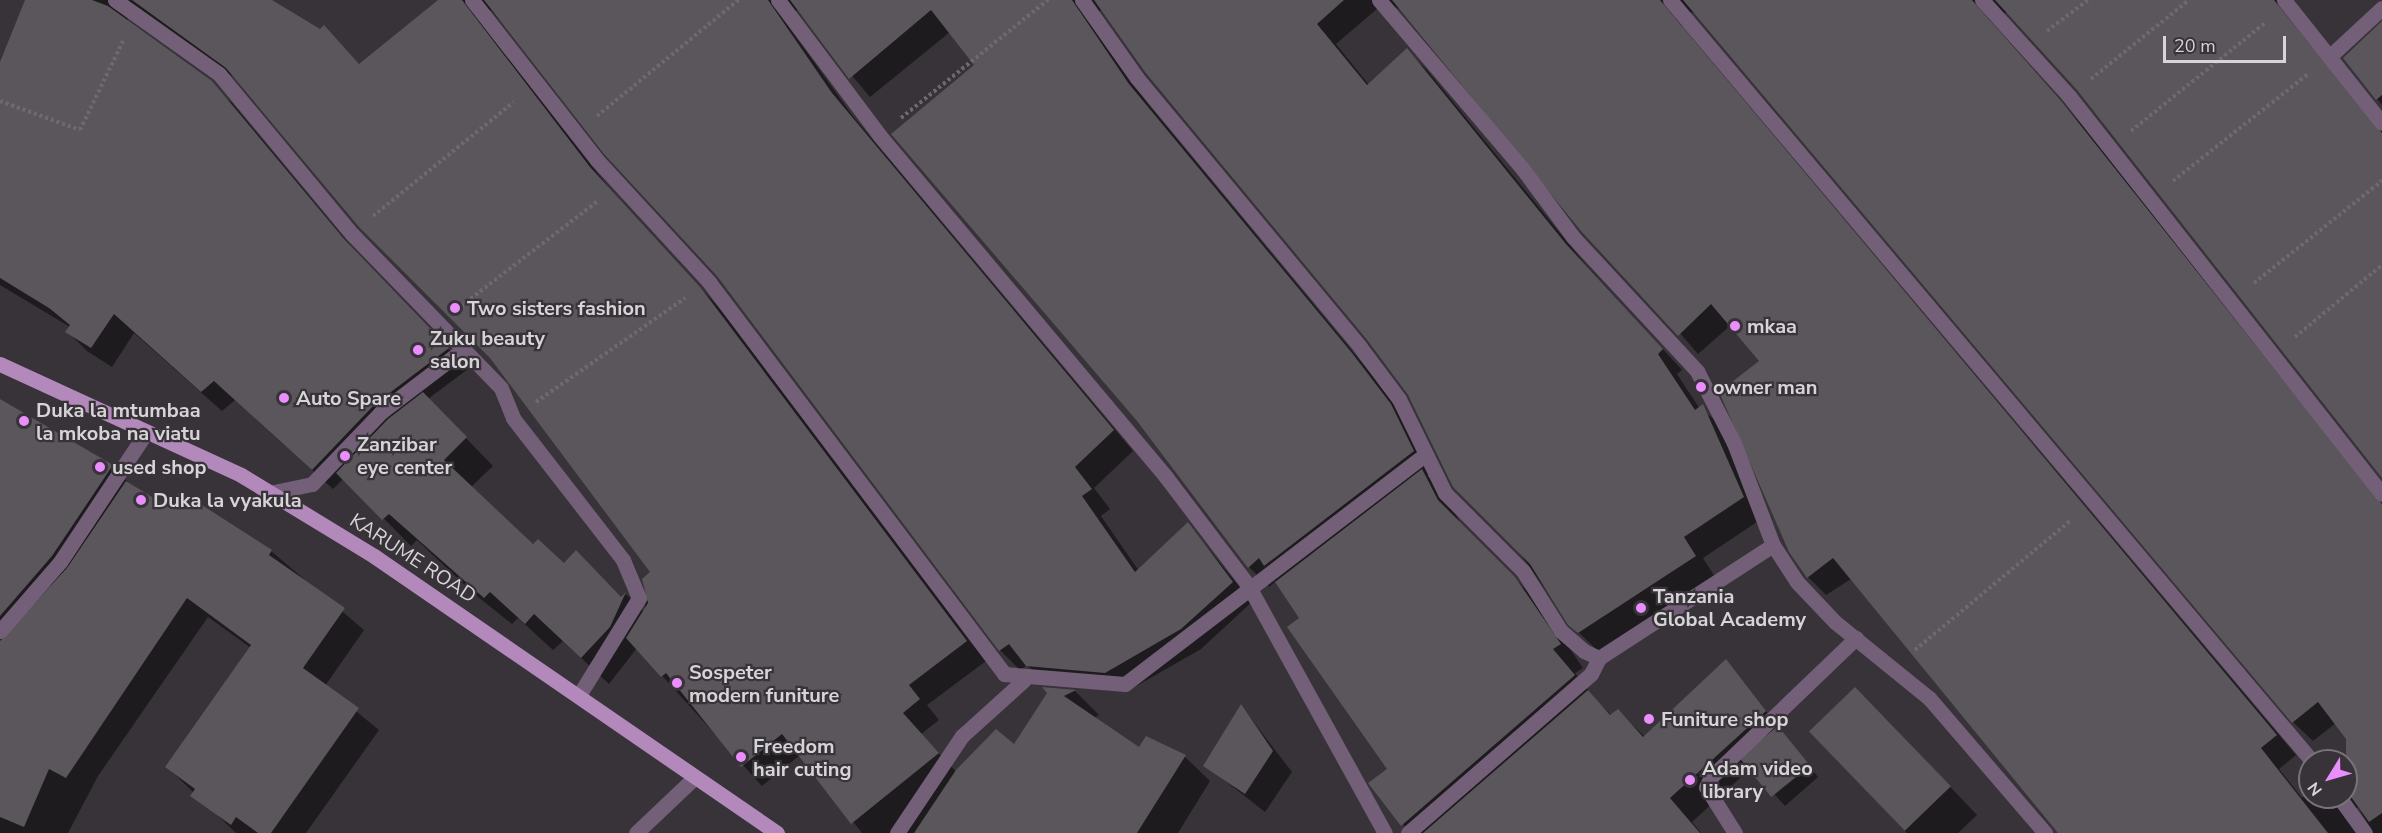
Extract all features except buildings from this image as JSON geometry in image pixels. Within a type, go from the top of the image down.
[{"type":"main road","name":"KARUME ROAD","points":[[0,364],[269,493],[374,556],[579,694],[777,833]]},
{"type":"street","points":[[115,0],[219,74],[352,234],[461,351],[501,388],[513,418],[623,560],[639,598],[579,694]]},
{"type":"street","points":[[471,0],[577,132],[709,282],[1004,674],[1024,680],[1125,684],[1248,585],[1425,455]]},
{"type":"street","points":[[778,0],[880,135],[1166,477],[1248,585],[1385,833]]},
{"type":"street","points":[[1082,0],[1137,78],[1360,347],[1398,399],[1446,493],[1523,571],[1561,631],[1599,658]]},
{"type":"street","points":[[1379,0],[1522,168],[1573,237],[1697,371],[1734,443],[1773,545],[1797,582],[1856,638],[1929,698],[2045,833]]},
{"type":"street","points":[[1670,0],[2302,749]]},
{"type":"street","points":[[1982,0],[2022,49],[2069,96],[2107,150],[2276,353],[2382,494]]},
{"type":"street","points":[[2285,2],[2382,123]]},
{"type":"street","points":[[2330,57],[2382,8]]},
{"type":"street","points":[[269,493],[312,484],[381,412],[461,351]]},
{"type":"street","points":[[0,631],[60,562],[145,434]]},
{"type":"street","points":[[1408,833],[1591,674],[1599,658],[1773,545]]},
{"type":"street","points":[[1735,833],[1706,787],[1711,777],[1856,638]]},
{"type":"street","points":[[897,833],[962,736],[1024,680]]},
{"type":"street","points":[[636,833],[695,777]]},
{"type":"street","points":[[2348,809],[2365,833]]},
{"type":"path","points":[[577,132],[738,0]]},
{"type":"path","points":[[880,135],[1048,0]]},
{"type":"path","points":[[2022,49],[2088,0]]},
{"type":"path","points":[[2069,96],[2189,0]]},
{"type":"path","points":[[2107,150],[2285,2]]},
{"type":"path","points":[[0,100],[80,130],[136,13]]},
{"type":"path","points":[[2149,200],[2330,57]]},
{"type":"path","points":[[352,234],[538,82]]},
{"type":"path","points":[[2232,300],[2382,181]]},
{"type":"path","points":[[437,325],[621,184]]},
{"type":"path","points":[[2276,353],[2382,265]]},
{"type":"path","points":[[513,418],[709,282]]},
{"type":"path","points":[[1896,671],[2094,502]]},
{"type":"place","name":"Two sisters fashion","points":[[455,308]]},
{"type":"place","name":"mkaa","points":[[1735,326]]},
{"type":"place","name":"Zuku beauty salon","points":[[418,350]]},
{"type":"place","name":"owner man","points":[[1701,387]]},
{"type":"place","name":"Auto Spare","points":[[284,398]]},
{"type":"place","name":"Duka la mtumbaa la mkoba na viatu","points":[[24,421]]},
{"type":"place","name":"Zanzibar eye center","points":[[345,456]]},
{"type":"place","name":"used shop","points":[[100,467]]},
{"type":"place","name":"Duka la vyakula","points":[[141,500]]},
{"type":"place","name":"Tanzania Global Academy","points":[[1641,608]]},
{"type":"place","name":"Sospeter modern funiture","points":[[677,683]]},
{"type":"place","name":"Funiture shop","points":[[1649,719]]},
{"type":"place","name":"Freedom hair cuting","points":[[741,757]]},
{"type":"place","name":"Adam video library","points":[[1690,780]]}]
